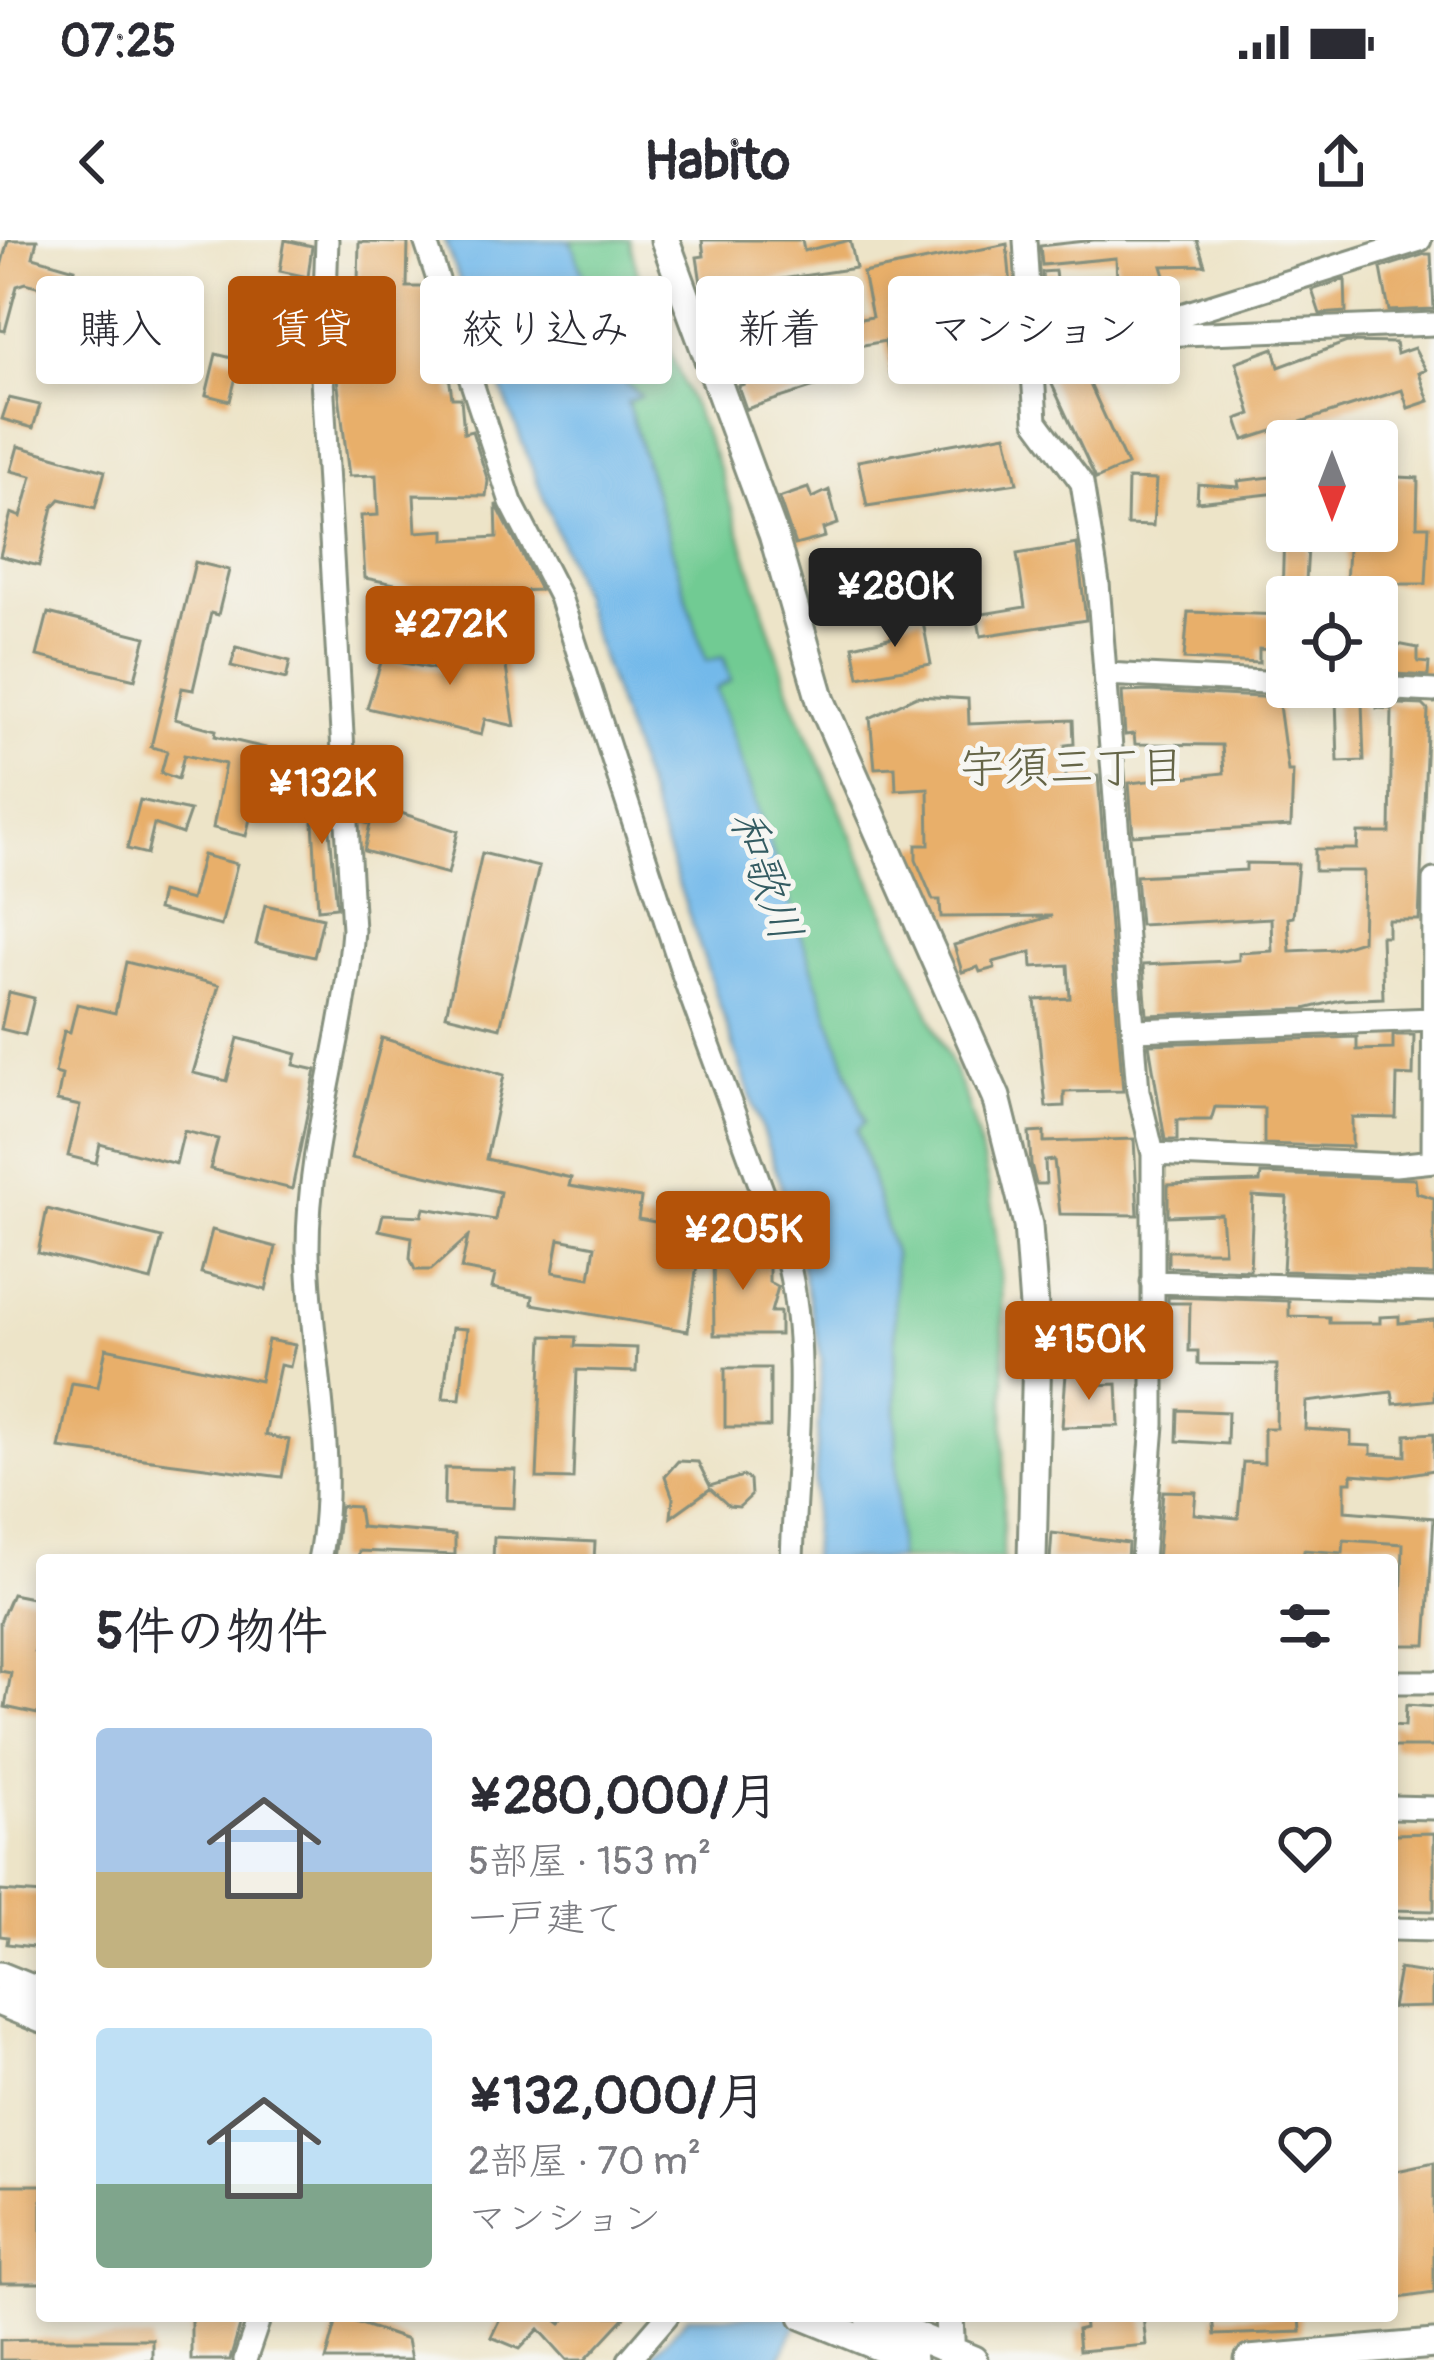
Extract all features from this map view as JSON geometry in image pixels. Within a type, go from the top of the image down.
[{"type":"street","points":[[319,1554],[323,1441],[308,1249],[312,1178],[347,1008],[353,930],[322,378],[327,240]]},
{"type":"street","points":[[425,240],[511,502],[560,597],[686,982],[786,1255],[795,1288],[797,1376],[792,1554]]},
{"type":"street","points":[[651,240],[756,535],[805,702],[979,1100],[1010,1225],[1018,1326],[1015,1554]]},
{"type":"street","points":[[665,240],[773,534],[821,701],[996,1097],[1028,1225],[1037,1348],[1033,1554]]},
{"type":"street","points":[[1025,240],[1028,276]]},
{"type":"street","points":[[1328,240],[1328,266]]},
{"type":"street","points":[[1180,315],[1420,240]]},
{"type":"street","points":[[1180,333],[1434,324]]},
{"type":"street","points":[[1035,384],[1036,421],[1082,484],[1105,674],[1138,1091],[1153,1154],[1153,1425],[1142,1554]]},
{"type":"street","points":[[1105,674],[1266,682]]},
{"type":"street","points":[[1398,689],[1434,691]]},
{"type":"street","points":[[1153,1154],[1395,1165],[1433,1161],[1434,880]]},
{"type":"street","points":[[1135,1030],[1433,1018]]},
{"type":"street","points":[[1152,1282],[1434,1290]]},
{"type":"street","points":[[1398,1682],[1434,1682]]},
{"type":"street","points":[[1398,1807],[1434,1808]]},
{"type":"street","points":[[1398,1929],[1434,1930]]},
{"type":"street","points":[[0,1976],[36,1991]]},
{"type":"street","points":[[0,2002],[36,2017]]},
{"type":"street","points":[[245,2360],[258,2322]]},
{"type":"street","points":[[629,2360],[662,2322]]},
{"type":"street","points":[[842,2322],[879,2328],[938,2350]]},
{"type":"street","points":[[1249,2360],[1434,2344]]},
{"type":"green space","points":[[570,240],[629,240],[639,276],[584,276]]},
{"type":"green space","points":[[672,357],[719,468],[792,699],[965,1096],[981,1152],[999,1267],[1003,1554],[898,1554],[894,1254],[857,1130],[865,1121],[715,689],[731,680],[724,658],[706,661],[627,401],[640,396],[625,384],[672,384]]},
{"type":"water","points":[[444,240],[570,240],[584,276],[458,276]]},
{"type":"water","name":"和歌川","points":[[500,384],[626,384],[641,396],[627,402],[706,661],[723,657],[731,680],[716,689],[865,1121],[857,1130],[894,1254],[898,1554],[811,1554],[822,1359],[789,1209],[572,571]]},
{"type":"water","points":[[683,2322],[798,2322],[779,2360],[647,2360]]},
{"type":"building","points":[[8,240],[37,240],[33,257],[75,269],[73,276],[36,276],[36,286],[17,286],[5,331],[0,330],[0,270]]},
{"type":"building","points":[[285,240],[312,246],[308,276],[280,271]]},
{"type":"building","points":[[702,240],[802,240],[804,251],[850,240],[856,268],[802,276],[700,276],[697,257],[704,256]]},
{"type":"building","points":[[1094,240],[1197,240],[1205,265],[1162,266],[1165,276],[1117,276],[1116,258],[1042,265],[1040,246]]},
{"type":"building","points":[[359,242],[408,243],[407,287],[420,287],[420,384],[450,384],[452,398],[461,398],[464,433],[472,431],[488,481],[486,496],[414,495],[416,532],[445,530],[445,540],[497,537],[496,504],[540,590],[488,592],[489,603],[365,578],[361,516],[378,515],[376,475],[349,476],[338,384],[396,384],[396,276],[358,276]]},
{"type":"building","points":[[1007,244],[1010,276],[888,276],[888,361],[885,341],[864,345],[864,318],[872,317],[864,276]]},
{"type":"building","points":[[1431,254],[1434,309],[1389,311],[1381,268]]},
{"type":"building","points":[[1345,279],[1346,312],[1320,314],[1312,290]]},
{"type":"building","points":[[1347,342],[1395,343],[1397,354],[1414,348],[1426,370],[1419,373],[1429,401],[1408,408],[1402,390],[1307,420],[1266,420],[1266,433],[1244,440],[1237,419],[1251,414],[1236,362],[1274,348],[1279,367]]},
{"type":"building","points":[[216,354],[228,357],[228,384],[234,384],[230,401],[206,395]]},
{"type":"building","points":[[744,384],[824,384],[746,409],[738,386]]},
{"type":"building","points":[[1052,384],[1090,384],[1127,465],[1096,479]]},
{"type":"building","points":[[9,398],[40,405],[33,428],[2,419]]},
{"type":"building","points":[[1006,434],[1017,483],[867,506],[858,461]]},
{"type":"building","points":[[18,446],[105,471],[95,508],[60,499],[53,507],[39,566],[0,556],[11,513],[21,517],[32,476],[11,471]]},
{"type":"building","points":[[1398,477],[1418,478],[1417,526],[1429,526],[1426,584],[1398,584],[1398,576],[1346,576],[1348,552],[1398,552]]},
{"type":"building","points":[[1266,478],[1266,494],[1197,502],[1198,484],[1239,487],[1238,481]]},
{"type":"building","points":[[1128,479],[1156,480],[1153,526],[1127,525]]},
{"type":"building","points":[[808,488],[812,498],[829,490],[838,524],[823,529],[825,537],[795,545],[779,498]]},
{"type":"building","points":[[1077,544],[1086,620],[981,636],[977,615],[1025,607],[1017,554]]},
{"type":"building","points":[[1283,552],[1308,552],[1306,576],[1283,576]]},
{"type":"building","points":[[195,562],[229,570],[218,615],[211,613],[193,690],[182,688],[175,719],[216,730],[215,736],[266,748],[246,836],[213,828],[225,764],[184,755],[178,779],[161,773],[167,751],[151,747]]},
{"type":"building","points":[[1188,612],[1266,614],[1266,649],[1259,649],[1259,663],[1184,659]]},
{"type":"building","points":[[48,613],[146,637],[135,679],[37,656]]},
{"type":"building","points":[[922,617],[931,664],[859,677],[853,646],[893,637],[891,622]]},
{"type":"building","points":[[461,631],[502,641],[515,726],[485,719],[481,735],[367,708],[382,659],[451,672]]},
{"type":"building","points":[[1398,644],[1418,648],[1418,662],[1429,663],[1428,676],[1398,674]]},
{"type":"building","points":[[236,647],[290,661],[286,679],[231,666]]},
{"type":"building","points":[[1122,692],[1266,697],[1266,708],[1279,708],[1288,771],[1293,771],[1291,826],[1133,835],[1129,783],[1224,773],[1222,745],[1135,744],[1134,734],[1125,735]]},
{"type":"building","points":[[917,696],[968,699],[969,724],[1073,720],[1074,744],[1065,745],[1066,778],[1098,776],[1123,1091],[1064,1092],[1064,1106],[1046,1107],[1035,1000],[1070,998],[1068,965],[1032,967],[1031,952],[993,962],[995,968],[962,972],[954,945],[1052,916],[941,917],[940,900],[933,900],[916,860],[916,845],[929,845],[928,788],[896,790],[895,767],[875,768],[870,718]]},
{"type":"building","points":[[1398,704],[1423,705],[1428,710],[1419,920],[1388,920],[1388,936],[1381,936],[1383,998],[1340,1000],[1305,1009],[1147,1015],[1143,965],[1239,960],[1239,953],[1272,951],[1271,918],[1140,925],[1136,876],[1246,870],[1246,863],[1298,864],[1293,917],[1288,918],[1290,951],[1336,949],[1362,941],[1364,871],[1315,871],[1315,849],[1357,849],[1358,833],[1390,833],[1392,709],[1377,708],[1398,708]]},
{"type":"building","points":[[1336,708],[1362,708],[1364,761],[1338,762]]},
{"type":"building","points":[[326,787],[337,907],[318,909],[312,804],[305,805],[304,788]]},
{"type":"building","points":[[140,800],[190,811],[182,834],[154,824],[147,854],[127,849]]},
{"type":"building","points":[[366,802],[458,831],[448,874],[364,851],[370,824],[362,822]]},
{"type":"building","points":[[482,853],[539,867],[500,1028],[446,1015]]},
{"type":"building","points":[[203,855],[237,864],[221,926],[157,910],[161,892],[191,900]]},
{"type":"building","points":[[265,905],[323,918],[314,957],[256,944]]},
{"type":"building","points":[[126,962],[219,985],[193,1073],[227,1081],[238,1038],[297,1054],[294,1065],[316,1070],[292,1189],[210,1169],[218,1139],[184,1131],[176,1164],[100,1144],[96,1163],[68,1156],[80,1106],[57,1101],[62,1075],[55,1073],[64,1031],[70,1032],[77,1004],[115,1013]]},
{"type":"building","points":[[9,992],[34,998],[25,1035],[1,1029]]},
{"type":"building","points":[[1393,1035],[1414,1035],[1413,1076],[1397,1075],[1396,1118],[1352,1117],[1352,1147],[1264,1144],[1264,1108],[1215,1107],[1211,1120],[1177,1120],[1177,1140],[1165,1140],[1149,1044],[1357,1037],[1357,1050],[1393,1049]]},
{"type":"building","points":[[382,1038],[504,1075],[486,1159],[571,1178],[569,1186],[641,1198],[638,1219],[661,1223],[659,1235],[700,1242],[688,1331],[532,1304],[533,1296],[492,1288],[495,1275],[461,1269],[468,1237],[431,1270],[415,1270],[410,1258],[412,1237],[379,1230],[383,1214],[422,1216],[424,1208],[495,1220],[500,1192],[351,1158]],"holes":[[[559,1239],[595,1246],[590,1278],[553,1272]]]},
{"type":"building","points":[[1044,1132],[1044,1142],[1134,1139],[1138,1215],[1060,1214],[1054,1160],[1045,1161],[1046,1184],[1036,1184],[1031,1164],[1029,1133]]},
{"type":"building","points":[[1261,1174],[1415,1179],[1417,1193],[1434,1198],[1434,1275],[1283,1271],[1287,1198],[1253,1196],[1250,1270],[1168,1267],[1168,1251],[1224,1251],[1221,1214],[1168,1216],[1168,1185],[1260,1182]]},
{"type":"building","points":[[47,1209],[162,1238],[151,1281],[38,1253]]},
{"type":"building","points":[[212,1230],[276,1247],[266,1290],[201,1273]]},
{"type":"building","points":[[713,1244],[769,1253],[769,1282],[778,1287],[771,1312],[780,1312],[780,1335],[714,1335]]},
{"type":"building","points":[[1168,1297],[1289,1301],[1289,1316],[1329,1317],[1329,1323],[1380,1323],[1380,1317],[1399,1316],[1399,1323],[1434,1320],[1434,1400],[1394,1404],[1392,1392],[1306,1402],[1305,1429],[1351,1432],[1351,1445],[1371,1446],[1371,1454],[1406,1456],[1406,1435],[1434,1433],[1434,1470],[1392,1477],[1352,1474],[1352,1482],[1345,1482],[1345,1511],[1434,1518],[1426,1645],[1400,1645],[1403,1544],[1344,1540],[1343,1553],[1158,1554],[1163,1491],[1196,1492],[1194,1514],[1238,1518],[1243,1462],[1264,1463],[1264,1428],[1276,1428],[1277,1365],[1198,1364],[1198,1351],[1189,1351],[1190,1303],[1168,1303]]},
{"type":"building","points":[[452,1328],[467,1329],[460,1399],[443,1398]]},
{"type":"building","points":[[543,1336],[576,1337],[575,1346],[637,1348],[636,1372],[577,1370],[573,1479],[537,1478]]},
{"type":"building","points":[[268,1340],[295,1345],[290,1367],[280,1365],[265,1435],[289,1440],[282,1477],[59,1448],[72,1383],[98,1387],[106,1348],[260,1381]]},
{"type":"building","points":[[725,1368],[770,1368],[770,1427],[725,1427]]},
{"type":"building","points":[[1094,1373],[1094,1385],[1117,1384],[1119,1426],[1062,1427],[1066,1374]]},
{"type":"building","points":[[1178,1410],[1228,1412],[1227,1444],[1177,1441]]},
{"type":"building","points":[[678,1461],[698,1462],[710,1486],[743,1476],[750,1480],[751,1496],[739,1507],[729,1506],[710,1489],[671,1517],[673,1498],[665,1476]]},
{"type":"building","points":[[445,1468],[516,1470],[514,1508],[444,1505]]},
{"type":"building","points":[[340,1506],[358,1507],[361,1527],[455,1535],[455,1554],[335,1554]]},
{"type":"building","points":[[1052,1533],[1128,1543],[1127,1554],[1050,1554]]},
{"type":"building","points":[[494,1537],[595,1542],[594,1554],[493,1554]]},
{"type":"building","points":[[12,1594],[36,1599],[36,1714],[5,1707],[11,1673],[0,1671],[0,1622]]},
{"type":"building","points":[[1406,1705],[1434,1707],[1434,1747],[1398,1747],[1398,1725],[1405,1726]]},
{"type":"building","points":[[1434,1833],[1434,1911],[1398,1910],[1398,1834]]},
{"type":"building","points":[[0,1891],[36,1894],[36,1947],[7,1944],[8,1937],[0,1936]]},
{"type":"building","points":[[1399,1969],[1432,1974],[1432,2007],[1398,2008]]},
{"type":"building","points":[[1434,2163],[1434,2293],[1398,2298],[1398,2171]]},
{"type":"building","points":[[0,2185],[36,2185],[36,2283],[0,2283]]},
{"type":"building","points":[[191,2322],[241,2322],[230,2360],[191,2360]]},
{"type":"building","points":[[336,2322],[355,2322],[407,2340],[411,2360],[326,2360]]},
{"type":"building","points":[[498,2322],[620,2322],[585,2360],[567,2360],[539,2329],[520,2349],[491,2337]]},
{"type":"building","points":[[1084,2322],[1144,2322],[1146,2345],[1079,2351],[1077,2330],[1085,2328]]},
{"type":"building","points":[[1214,2322],[1300,2322],[1301,2332],[1215,2335]]},
{"type":"building","points":[[152,2339],[152,2360],[0,2360],[0,2340]]},
{"type":"district","name":"宇須三丁目","points":[[1072,766]]}]
